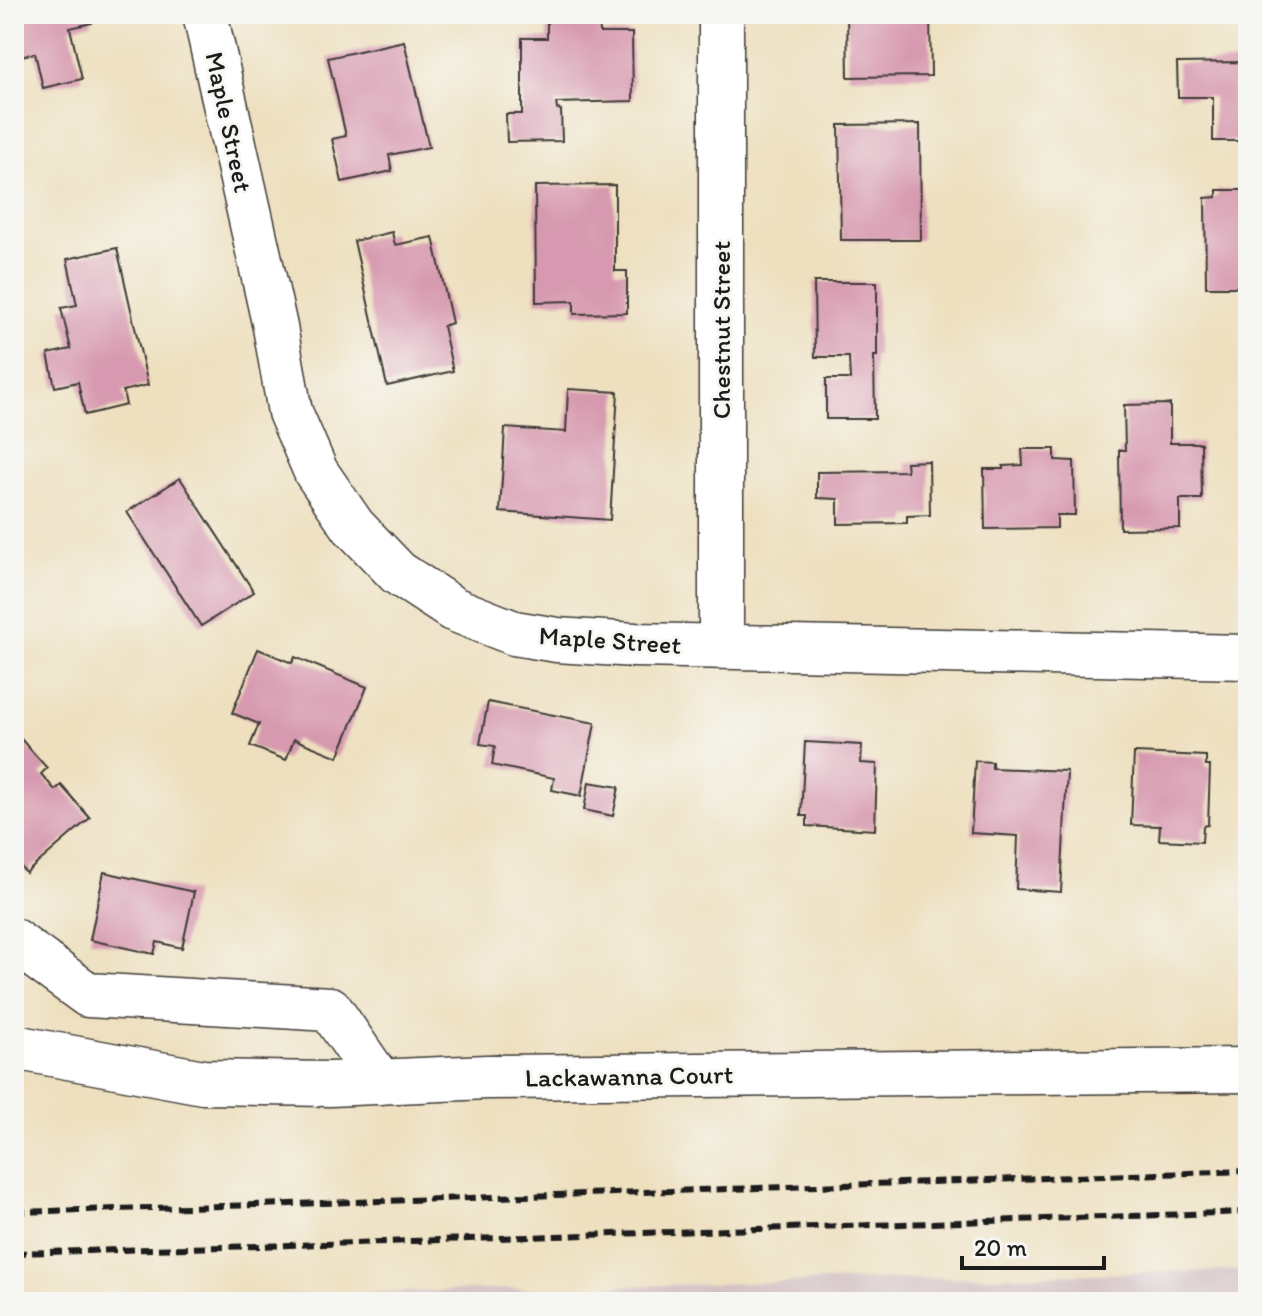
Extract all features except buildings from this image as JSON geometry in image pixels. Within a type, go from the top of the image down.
[{"type":"street","name":"Maple Street","points":[[205,14],[275,327],[290,412],[316,472],[353,526],[398,573],[453,609],[514,633],[557,640],[635,645],[1248,657]]},
{"type":"street","name":"Chestnut Street","points":[[721,14],[721,646]]},
{"type":"street","points":[[14,941],[88,995],[330,1009],[380,1082]]},
{"type":"street","name":"Lackawanna Court","points":[[14,1047],[203,1082],[330,1084],[487,1077],[1248,1070]]},
{"type":"shaded area","points":[[1248,1270],[1248,1302],[14,1302]]},
{"type":"railway","points":[[14,1212],[1248,1171]]},
{"type":"railway","points":[[14,1253],[1248,1212]]}]
